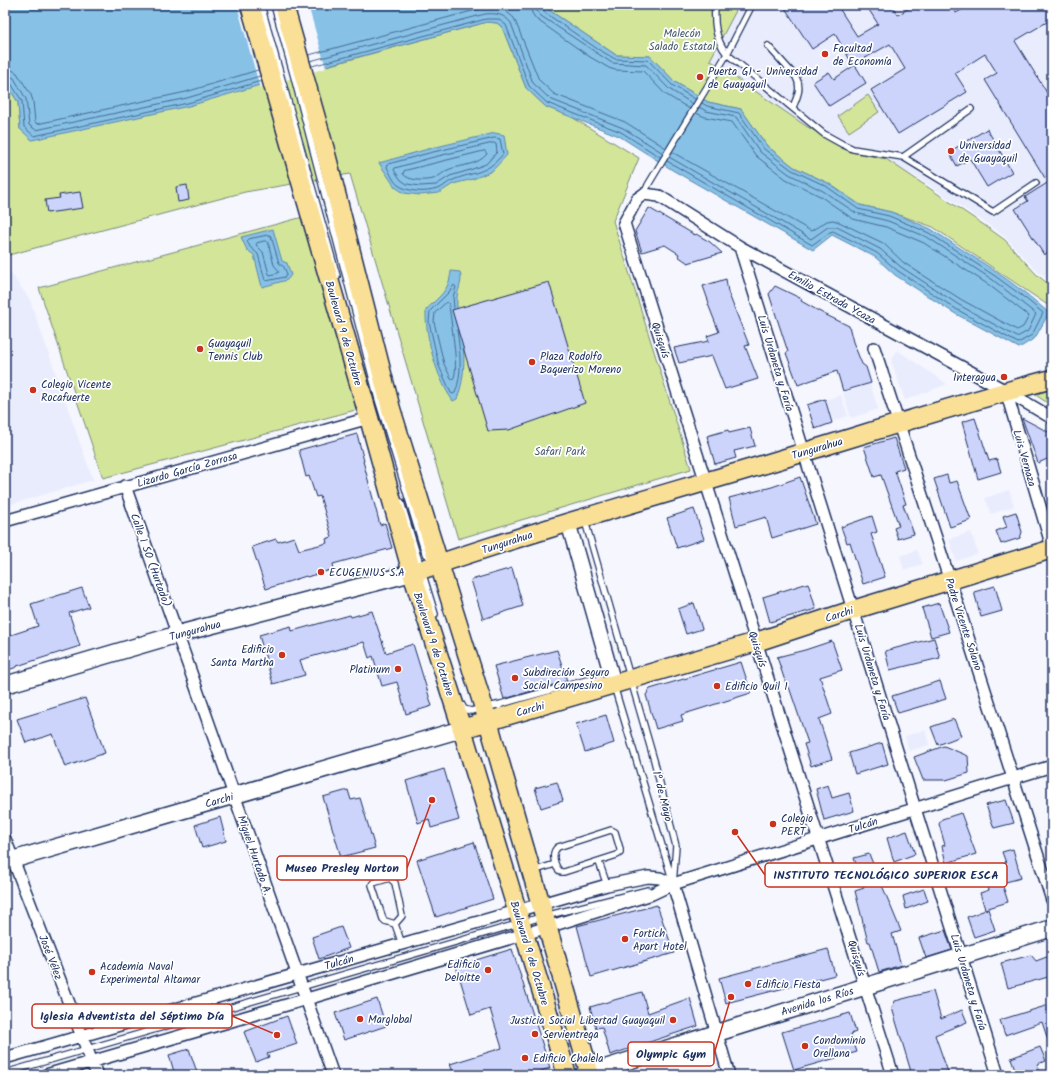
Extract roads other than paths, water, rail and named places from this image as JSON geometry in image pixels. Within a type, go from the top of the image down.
[{"type":"main road","points":[[250,5],[281,95]]},
{"type":"main road","points":[[284,5],[300,82],[325,150],[391,410],[438,564],[493,711],[532,872],[588,1074]]},
{"type":"main road","name":"Boulevard 9 de Octubre","points":[[281,95],[369,418],[567,1075]]},
{"type":"main road","name":"Tungurahua","points":[[5,685],[178,634],[416,571],[576,520],[1006,391],[1052,379]]},
{"type":"main road","name":"Carchi","points":[[9,861],[462,729],[493,711],[622,682],[756,642],[1052,548]]},
{"type":"main road","name":"Avenida los Ríos","points":[[588,1074],[1052,928]]},
{"type":"street","name":"Quisquís","points":[[644,194],[637,199],[624,223],[893,1075]]},
{"type":"street","name":"Emilio Estrada Ycaza","points":[[644,194],[660,196],[740,247],[1006,391],[1052,418]]},
{"type":"street","name":"Luis Urdaneta y Faría","points":[[740,247],[998,1075]]},
{"type":"street","name":"Padre Vicente Solano","points":[[874,348],[1014,778],[1052,900]]},
{"type":"street","name":"Luis Vernaza","points":[[1006,391],[1052,548]]},
{"type":"street","name":"Lizardo García Zorrosa","points":[[5,521],[369,418]]},
{"type":"street","name":"Calle 1 SO (Hurtado)","points":[[125,486],[178,634]]},
{"type":"street","name":"1º de Mayo","points":[[576,520],[622,682]]},
{"type":"street","name":"Miguel Hurtado A.","points":[[178,634],[333,1075]]},
{"type":"street","name":"Tulcán","points":[[46,1075],[307,999],[521,923],[545,916],[652,894],[673,884],[1052,766]]},
{"type":"street","name":"José Vélez","points":[[5,839],[9,861],[97,1075]]},
{"type":"street","name":"Tulcán","points":[[5,1058],[402,944],[521,923],[545,916],[607,885],[648,877],[660,878],[673,884]]},
{"type":"street","name":"1º de Mayo","points":[[673,884],[728,1075]]},
{"type":"lane","points":[[261,5],[281,95]]},
{"type":"lane","points":[[274,5],[300,82]]},
{"type":"lane","points":[[715,5],[714,17],[716,34],[719,43],[727,54],[824,134],[842,144],[853,149],[904,157],[993,212],[1036,183]]},
{"type":"lane","points":[[644,194],[727,54],[752,5]]},
{"type":"lane","points":[[768,46],[799,82],[799,91],[793,107]]},
{"type":"lane","name":"Boulevard 9 de Octubre","points":[[281,95],[340,285]]},
{"type":"lane","points":[[904,157],[971,109]]},
{"type":"lane","name":"Boulevard 9 de Octubre","points":[[364,369],[383,437]]},
{"type":"lane","name":"Boulevard 9 de Octubre","points":[[400,496],[416,571],[437,623]]},
{"type":"lane","points":[[622,682],[673,884]]},
{"type":"lane","name":"1º de Mayo","points":[[622,682],[654,760],[676,846],[673,884]]},
{"type":"lane","name":"Boulevard 9 de Octubre","points":[[460,699],[463,707],[467,711],[493,711]]},
{"type":"lane","points":[[611,830],[614,831],[620,853],[599,862],[561,872],[555,864],[554,850],[558,847],[611,830]]},
{"type":"lane","points":[[599,862],[607,885]]},
{"type":"lane","points":[[532,872],[555,864]]},
{"type":"lane","points":[[390,878],[395,883],[402,916],[395,924],[385,922],[383,919],[372,887],[373,883],[390,878]]},
{"type":"lane","points":[[5,1073],[521,923]]},
{"type":"lane","points":[[395,924],[402,944]]},
{"type":"water","points":[[5,5],[545,5],[546,8],[616,55],[650,56],[675,82],[708,102],[741,109],[767,146],[794,167],[828,183],[860,205],[891,212],[931,229],[998,273],[1028,295],[1049,313],[1035,338],[1019,348],[954,313],[895,275],[875,257],[832,235],[813,250],[674,171],[619,136],[546,107],[526,88],[502,27],[497,23],[487,22],[321,67],[189,106],[32,140],[20,129],[18,102],[5,82]]},
{"type":"water","points":[[495,133],[504,135],[507,155],[492,171],[473,179],[453,184],[439,193],[420,195],[404,193],[395,187],[379,163],[428,149]]},
{"type":"water","points":[[273,229],[282,261],[287,263],[291,275],[287,280],[262,287],[254,255],[247,250],[241,237]]},
{"type":"water","points":[[451,271],[460,272],[461,276],[457,305],[464,355],[460,390],[457,399],[453,401],[447,392],[437,370],[430,345],[426,321],[426,310],[446,289]]},
{"type":"place","name":"Facultad de Economía","points":[[825,54]]},
{"type":"place","name":"Puerta G1 - Universidad de Guayaquil","points":[[700,77]]},
{"type":"place","name":"Universidad de Guayaquil","points":[[951,151]]},
{"type":"place","name":"Guayaquil Tennis Club","points":[[200,349]]},
{"type":"place","name":"Plaza Rodolfo Baquerizo Moreno","points":[[532,362]]},
{"type":"place","name":"Interagua","points":[[1004,377]]},
{"type":"place","name":"Colegio Vicente Rocafuerte","points":[[33,390]]},
{"type":"place","name":"ECUGENIUS S.A","points":[[321,572]]},
{"type":"place","name":"Edificio Santa Martha","points":[[282,655]]},
{"type":"place","name":"Platinum","points":[[398,669]]},
{"type":"place","name":"Subdireción Seguro Social Campesino","points":[[515,678]]},
{"type":"place","name":"Edificio Quil 1","points":[[717,686]]},
{"type":"place","name":"Museo Presley Norton","points":[[432,800]]},
{"type":"place","name":"Colegio PERT","points":[[773,824]]},
{"type":"place","name":"INSTITUTO TECNOLÓGICO SUPERIOR ESCA","points":[[735,832]]},
{"type":"place","name":"Fortich Apart Hotel","points":[[625,939]]},
{"type":"place","name":"Edificio Deloitte","points":[[488,970]]},
{"type":"place","name":"Academia Naval Experimental Altamar","points":[[92,972]]},
{"type":"place","name":"Edificio Fiesta","points":[[748,984]]},
{"type":"place","name":"Olympic Gym","points":[[731,997]]},
{"type":"place","name":"Marglobal","points":[[360,1019]]},
{"type":"place","name":"Justicia Social Libertad Guayaquil","points":[[673,1020]]},
{"type":"place","name":"Servientrega","points":[[535,1034]]},
{"type":"place","name":"Iglesia Adventista del Séptimo Día","points":[[277,1035]]},
{"type":"place","name":"Condominio Orellana","points":[[805,1046]]},
{"type":"place","name":"Edificio Chalela","points":[[525,1058]]},
{"type":"park label","name":"Malecón Salado Estatal","points":[[682,39]]},
{"type":"park label","name":"Safari Park","points":[[560,451]]}]
